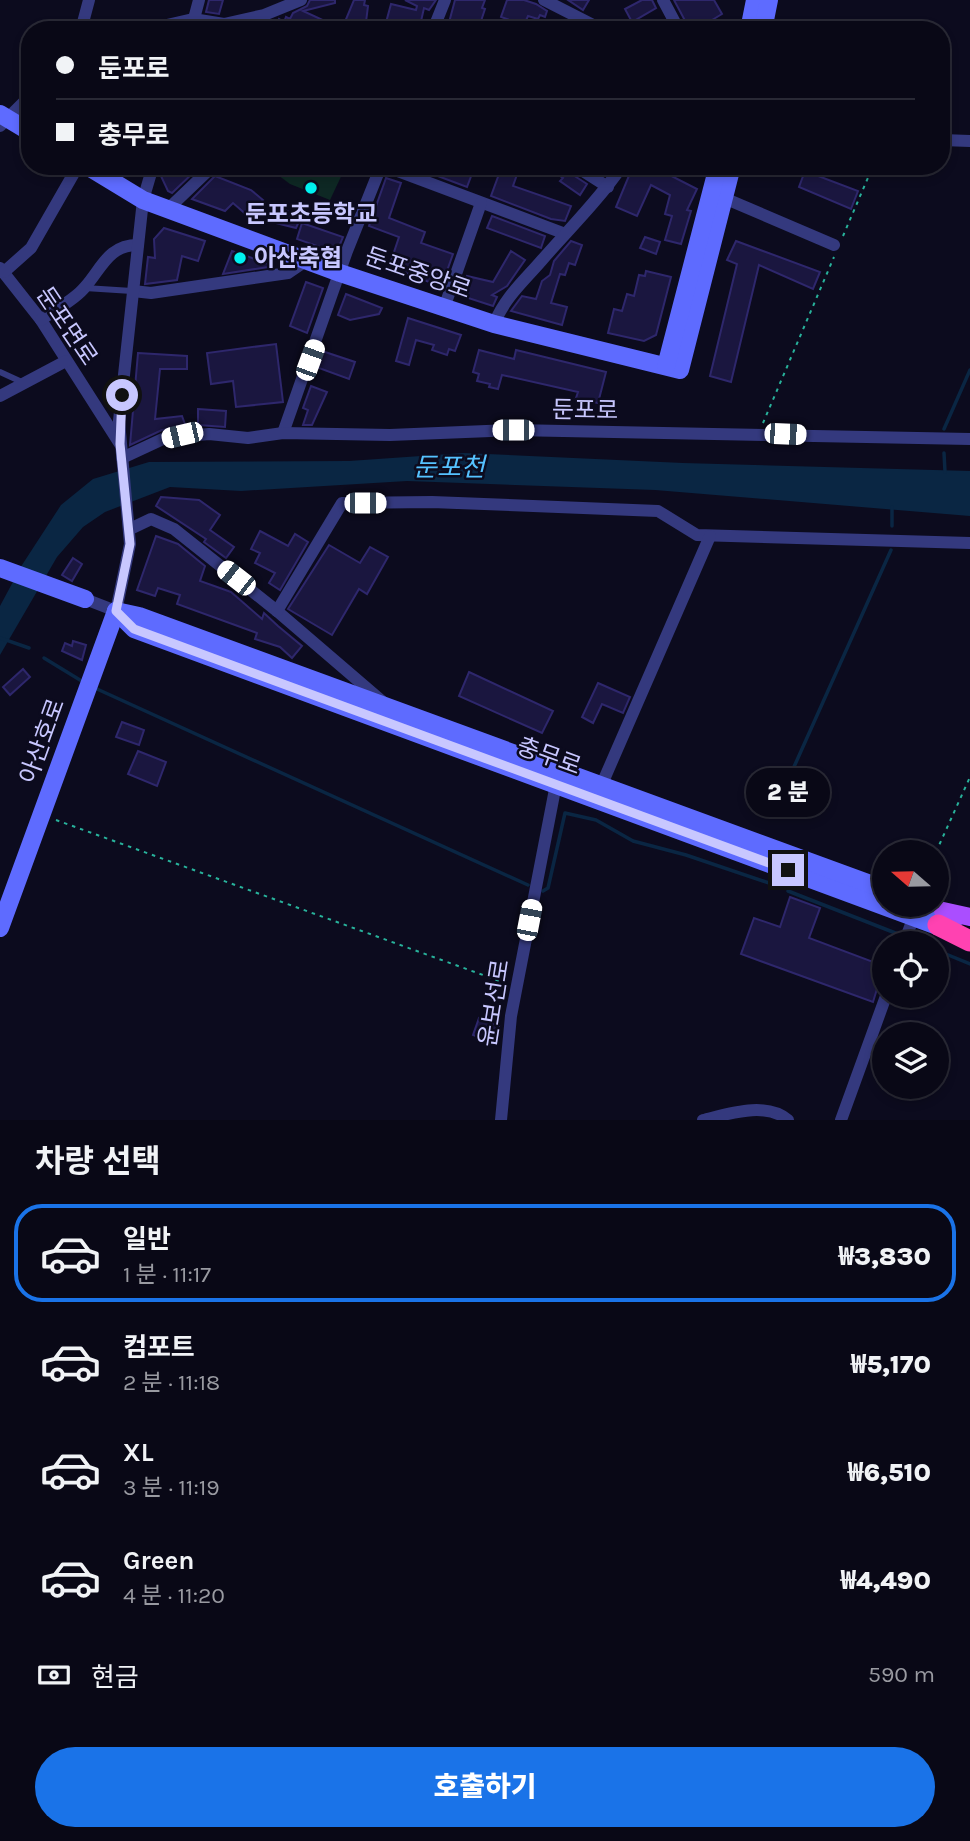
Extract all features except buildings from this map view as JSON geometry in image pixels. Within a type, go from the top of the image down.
[{"type":"highway","points":[[935,917],[970,940]]},
{"type":"main road","points":[[949,915],[970,917]]},
{"type":"street","points":[[83,21],[89,0]]},
{"type":"street","points":[[193,21],[199,0]]},
{"type":"street","points":[[237,21],[264,15],[301,0]]},
{"type":"street","points":[[437,21],[445,0]]},
{"type":"street","points":[[544,0],[585,21]]},
{"type":"street","points":[[663,0],[674,21]]},
{"type":"street","points":[[751,21],[755,0]]},
{"type":"street","points":[[764,21],[769,0]]},
{"type":"street","points":[[21,104],[3,119],[21,128]]},
{"type":"street","points":[[950,140],[970,141]]},
{"type":"street","points":[[2,270],[31,248],[73,175]]},
{"type":"street","name":"둔포중앙로","points":[[102,175],[143,200],[340,273],[494,324],[666,366]]},
{"type":"street","points":[[116,611],[130,544],[120,444],[143,200],[150,175]]},
{"type":"street","points":[[168,209],[204,175]]},
{"type":"street","points":[[283,433],[378,175]]},
{"type":"street","points":[[406,175],[564,233]]},
{"type":"street","points":[[589,175],[608,187]]},
{"type":"street","points":[[494,324],[503,302],[564,233],[585,215],[616,175]]},
{"type":"street","points":[[716,175],[666,366],[680,370],[730,175]]},
{"type":"street","points":[[724,198],[837,248]]},
{"type":"street","points":[[444,308],[481,203]]},
{"type":"street","points":[[41,320],[85,288],[92,274],[113,251],[126,245],[138,245]]},
{"type":"street","points":[[133,291],[151,293],[288,273],[307,260]]},
{"type":"street","name":"둔포면로","points":[[2,270],[41,320],[120,444]]},
{"type":"street","points":[[0,396],[66,361]]},
{"type":"street","name":"둔포로","points":[[122,460],[148,445],[182,435],[248,438],[283,433],[390,435],[513,430],[970,439]]},
{"type":"street","points":[[278,611],[342,503],[432,502],[658,511],[688,532],[710,536],[970,543]]},
{"type":"street","points":[[130,525],[151,519],[174,529],[278,611],[388,706]]},
{"type":"street","points":[[602,784],[710,536]]},
{"type":"street","points":[[0,568],[85,599]]},
{"type":"street","name":"충무로","points":[[85,599],[388,706],[557,777],[602,784],[872,885]]},
{"type":"street","name":"충무로","points":[[116,611],[134,629],[557,777],[872,893]]},
{"type":"street","name":"아산호로","points":[[0,928],[116,611]]},
{"type":"street","name":"윤보선로","points":[[501,1120],[517,987],[557,777]]},
{"type":"street","points":[[915,931],[927,917]]},
{"type":"street","name":"충무로","points":[[943,917],[970,923]]},
{"type":"street","points":[[841,1120],[882,1008]]},
{"type":"street","points":[[703,1120],[732,1112],[763,1110],[782,1115],[789,1120]]},
{"type":"lane","points":[[85,288],[133,291]]},
{"type":"lane","points":[[0,372],[24,383]]},
{"type":"path","points":[[758,433],[869,175]]},
{"type":"path","points":[[941,840],[970,777]]},
{"type":"path","points":[[42,814],[517,987]]},
{"type":"green space","points":[[278,175],[342,175],[330,200],[290,184]]},
{"type":"water","name":"둔포천","points":[[464,453],[683,463],[970,471],[970,516],[655,490],[407,481],[241,491],[170,487],[105,512],[83,527],[57,557],[0,655],[0,606],[22,565],[61,505],[93,479],[149,462],[349,461]]},
{"type":"waterway","points":[[944,429],[970,370]]},
{"type":"waterway","points":[[944,453],[945,472]]},
{"type":"waterway","points":[[892,507],[892,526]]},
{"type":"waterway","points":[[772,816],[891,550]]},
{"type":"waterway","points":[[0,638],[29,648]]},
{"type":"waterway","points":[[44,658],[80,680]]},
{"type":"waterway","points":[[97,689],[528,885]]},
{"type":"waterway","points":[[543,891],[548,888],[565,813],[596,820],[633,841],[686,855],[775,885]]},
{"type":"waterway","points":[[788,891],[890,931]]},
{"type":"waterway","points":[[949,955],[970,964]]},
{"type":"place","name":"둔포초등학교","points":[[311,188]]},
{"type":"place","name":"아산축협","points":[[240,258]]},
{"type":"route","points":[[122,395],[120,444],[130,520],[130,544],[116,611],[134,629],[788,870]]}]
